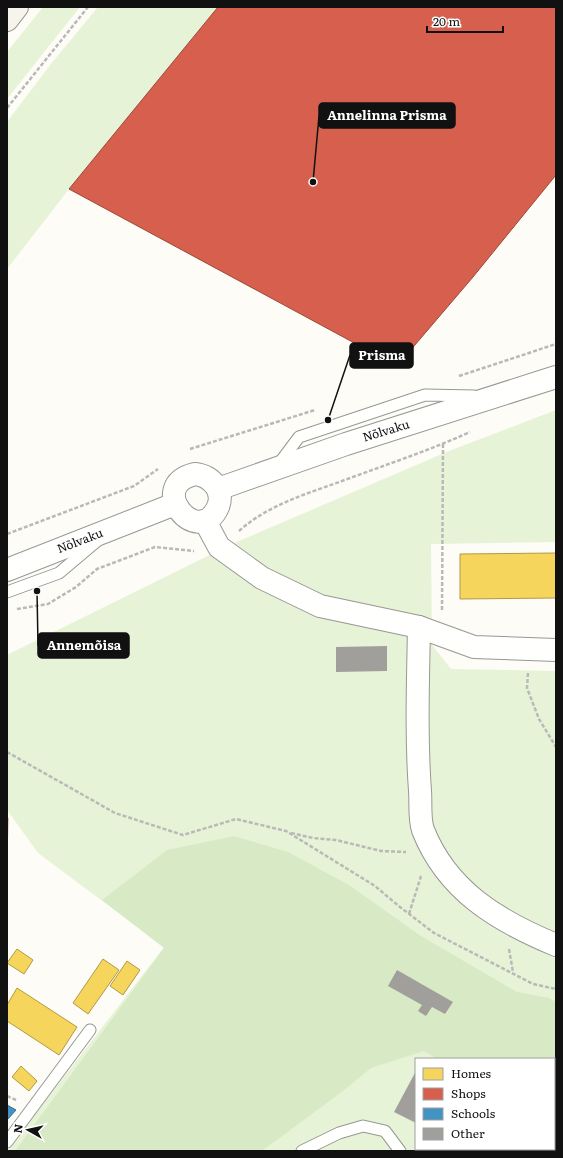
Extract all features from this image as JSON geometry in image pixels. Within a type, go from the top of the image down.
[{"type":"main road","points":[[7,20],[17,7]]},
{"type":"street","name":"Nõlvaku","points":[[218,489],[276,468],[556,377]]},
{"type":"street","points":[[203,475],[209,478],[218,489],[220,498],[218,508],[213,516],[205,521],[194,522],[190,520],[179,511],[175,504],[175,490],[178,484],[189,476],[203,475]]},
{"type":"street","name":"Nõlvaku","points":[[7,570],[175,504]]},
{"type":"street","points":[[205,521],[219,547],[262,578],[320,606],[419,627],[474,647],[556,650]]},
{"type":"street","points":[[419,627],[417,747],[422,828],[428,848],[466,894],[493,915],[530,934],[556,945]]},
{"type":"lane","points":[[7,592],[59,573],[112,528]]},
{"type":"lane","points":[[7,1142],[90,1030]]},
{"type":"lane","points":[[302,1151],[339,1133],[363,1126],[385,1131],[400,1151]]},
{"type":"path","points":[[7,108],[88,7]]},
{"type":"path","points":[[15,610],[48,604],[76,587],[96,569],[155,547],[195,551],[219,547],[251,520],[285,501],[443,444],[472,431]]},
{"type":"path","points":[[442,636],[443,444]]},
{"type":"path","points":[[529,649],[527,688],[539,719],[556,748]]},
{"type":"path","points":[[7,752],[115,813],[183,835],[236,819],[289,833],[313,838],[336,840],[381,851],[428,848],[409,914]]},
{"type":"path","points":[[289,833],[375,886],[434,932],[533,984],[556,989]]},
{"type":"green space","points":[[43,7],[80,7],[7,99],[7,52]]},
{"type":"green space","points":[[98,7],[218,7],[69,189],[7,269],[7,122],[51,64]]},
{"type":"green space","points":[[556,410],[556,542],[431,544],[432,645],[451,669],[556,671],[556,1151],[7,1151],[164,947],[38,853],[7,810],[7,655],[232,544],[449,451]]},
{"type":"green space","points":[[234,836],[288,852],[349,885],[421,936],[517,992],[549,998],[556,1002],[556,1121],[555,1058],[435,1058],[424,1051],[371,1068],[343,1091],[262,1151],[15,1151],[164,948],[102,900],[167,850]]},
{"type":"building: Homes","points":[[556,553],[556,598],[460,599],[460,554]]},
{"type":"building: Homes","points":[[7,818],[8,818],[7,862]]},
{"type":"building: Homes","points":[[17,949],[33,960],[24,974],[7,963]]},
{"type":"building: Homes","points":[[103,959],[119,970],[88,1014],[73,1003]]},
{"type":"building: Homes","points":[[127,961],[140,970],[123,995],[110,986]]},
{"type":"building: Homes","points":[[17,988],[77,1027],[59,1055],[7,1021],[7,1005]]},
{"type":"building: Homes","points":[[21,1066],[37,1081],[29,1091],[12,1077]]},
{"type":"building: Shops","points":[[218,7],[556,7],[556,175],[473,277],[397,366],[69,189]]},
{"type":"building: Schools","points":[[7,1105],[16,1110],[7,1120]]},
{"type":"building: Other","points":[[387,646],[387,671],[336,672],[336,647]]},
{"type":"building: Other","points":[[397,970],[453,1002],[445,1014],[432,1007],[426,1016],[418,1011],[422,1005],[388,986]]},
{"type":"building: Other","points":[[415,1073],[415,1122],[394,1112]]},
{"type":"place","name":"Annelinna Prisma","points":[[313,182]]},
{"type":"place","name":"Prisma","points":[[328,420]]},
{"type":"place","name":"Annemõisa","points":[[37,591]]}]
